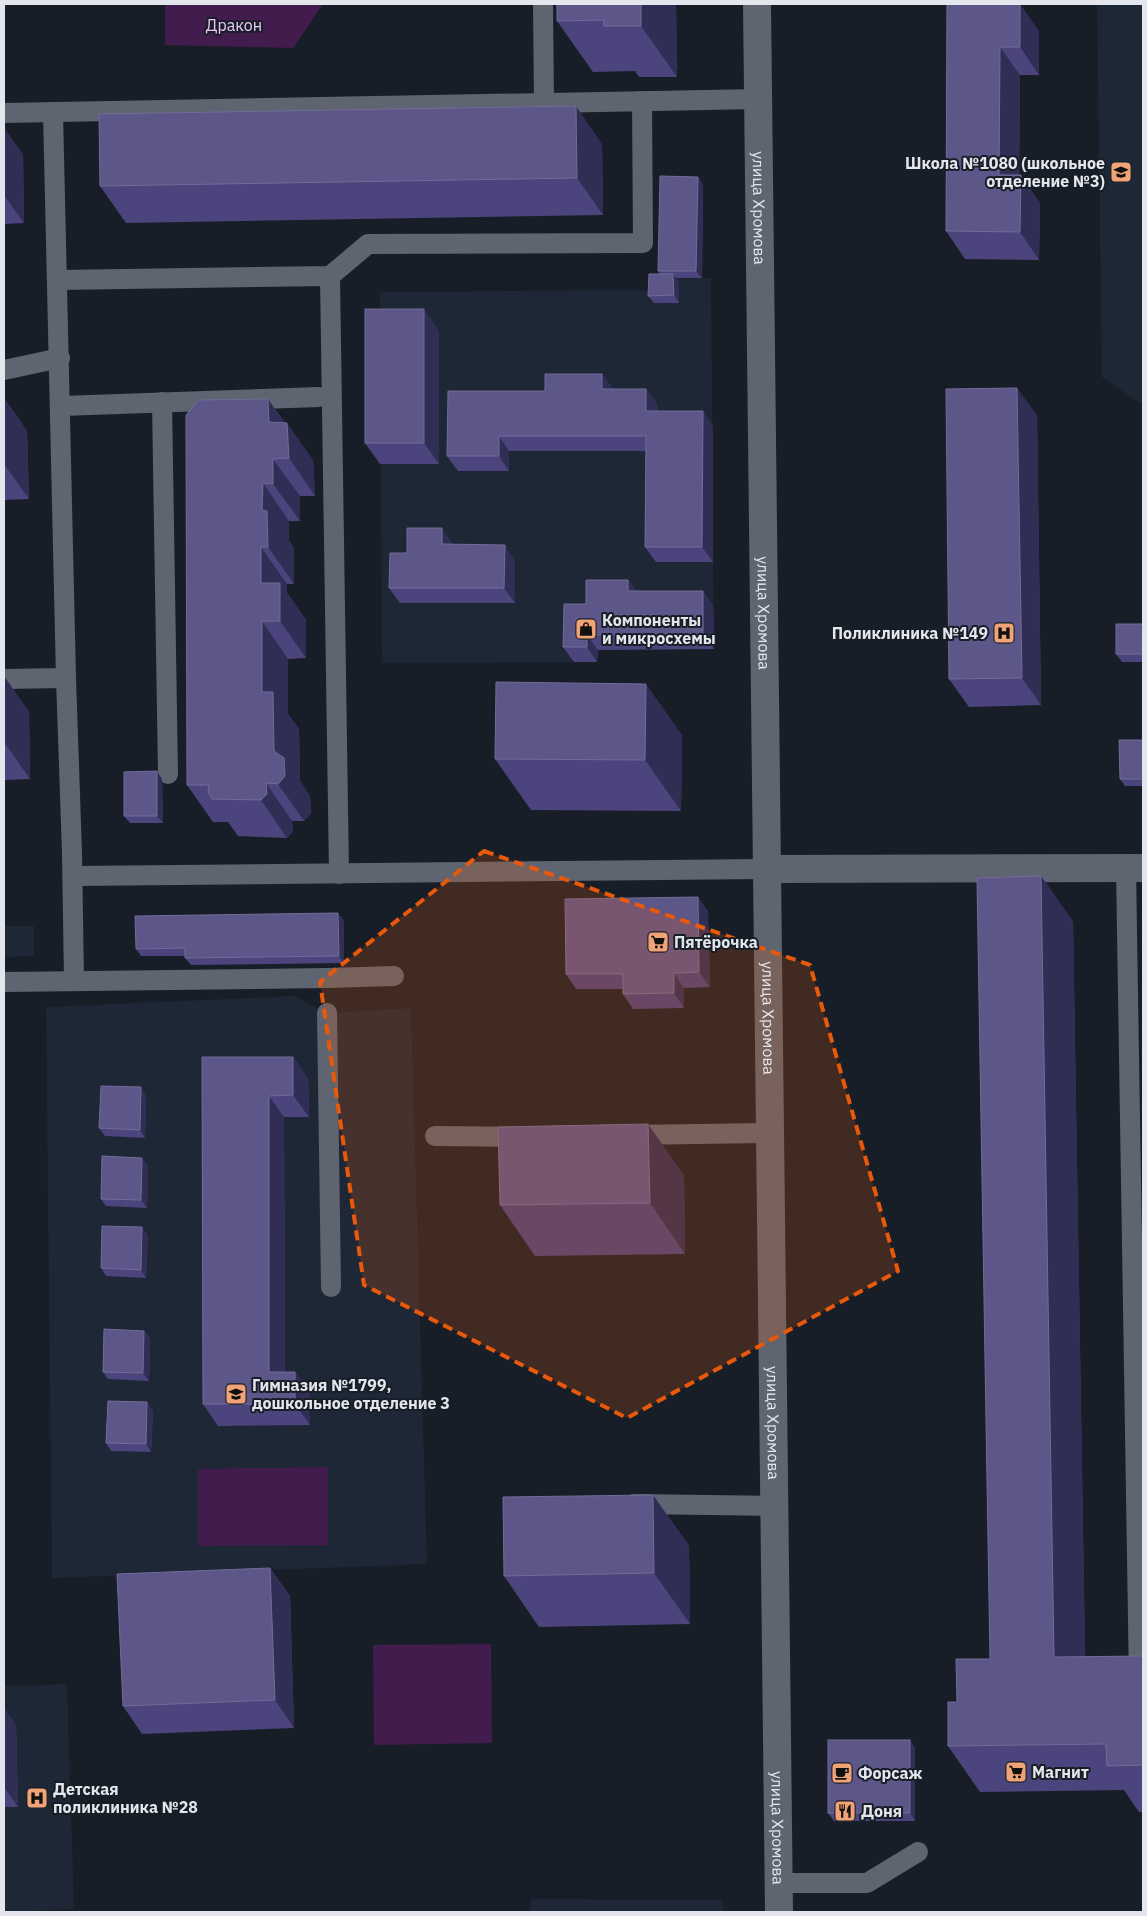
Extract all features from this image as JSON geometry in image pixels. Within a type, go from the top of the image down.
[{"type":"street","name":"улица Хромова","points":[[757,4],[779,1912]]},
{"type":"street","points":[[767,869],[1135,868]]},
{"type":"lane","points":[[543,4],[544,103]]},
{"type":"lane","points":[[4,113],[758,99]]},
{"type":"lane","points":[[58,280],[330,276],[368,244],[643,243],[642,101]]},
{"type":"lane","points":[[53,112],[66,678],[73,876],[74,980]]},
{"type":"lane","points":[[330,276],[339,874]]},
{"type":"lane","points":[[4,370],[60,358]]},
{"type":"lane","points":[[61,406],[320,397]]},
{"type":"lane","points":[[162,402],[168,774]]},
{"type":"lane","points":[[4,679],[66,678]]},
{"type":"lane","points":[[1135,868],[1139,1682],[1143,1682]]},
{"type":"lane","points":[[73,876],[767,869]]},
{"type":"lane","points":[[4,982],[394,976]]},
{"type":"lane","points":[[327,1013],[331,1288]]},
{"type":"lane","points":[[608,1136],[770,1133]]},
{"type":"lane","points":[[435,1136],[540,1137]]},
{"type":"lane","points":[[613,1503],[774,1506]]},
{"type":"lane","points":[[779,1883],[867,1883],[918,1852]]},
{"type":"highlighted area","points":[[484,851],[810,965],[898,1271],[627,1418],[364,1285],[320,982]]},
{"type":"shaded area","name":"Школа №1080 (школьное отделение №3)","points":[[1097,4],[1143,4],[1143,405],[1102,377]]},
{"type":"shaded area","points":[[711,278],[714,649],[598,650],[597,662],[382,663],[380,292],[651,290],[651,279]]},
{"type":"shaded area","points":[[4,926],[34,926],[34,956],[4,957]]},
{"type":"shaded area","name":"Гимназия №1799, дошкольное отделение 3","points":[[294,996],[327,1013],[411,1008],[427,1564],[52,1578],[46,1007]]},
{"type":"shaded area","name":"Детская поликлиника №28","points":[[67,1684],[74,1909],[4,1912],[4,1686]]},
{"type":"shaded area","points":[[531,1899],[723,1900],[723,1912],[531,1912]]},
{"type":"green space","name":"Дракон","points":[[165,4],[323,4],[293,48],[165,45]]},
{"type":"green space","points":[[328,1467],[328,1545],[198,1546],[198,1469]]},
{"type":"green space","points":[[491,1644],[492,1743],[374,1745],[373,1645]]},
{"type":"building","points":[[557,4],[641,4],[641,26],[604,26],[604,20],[557,21]]},
{"type":"building","points":[[947,4],[1020,4],[1020,47],[1000,47],[999,175],[1021,175],[1020,232],[946,231]]},
{"type":"building","points":[[576,106],[577,178],[100,186],[99,114]]},
{"type":"building","points":[[660,176],[698,177],[696,271],[658,271]]},
{"type":"building","points":[[649,274],[673,274],[674,295],[648,296]]},
{"type":"building","points":[[365,309],[424,309],[424,443],[365,443]]},
{"type":"building","points":[[545,374],[602,374],[602,389],[646,389],[646,411],[703,411],[702,547],[645,547],[646,436],[499,436],[499,456],[447,456],[448,391],[545,391]]},
{"type":"building","name":"Поликлиника №149","points":[[1017,388],[1022,678],[949,679],[946,389]]},
{"type":"building","points":[[268,399],[269,422],[287,423],[289,458],[273,459],[273,484],[263,483],[262,510],[267,511],[268,547],[261,547],[261,583],[280,583],[280,621],[262,621],[262,692],[273,692],[274,751],[284,758],[285,776],[278,784],[266,783],[267,794],[261,800],[212,799],[208,792],[209,785],[187,785],[186,415],[199,400]]},
{"type":"building","points":[[407,528],[442,528],[442,544],[505,545],[504,588],[389,588],[390,553],[407,553]]},
{"type":"building","points":[[586,580],[628,580],[628,591],[703,591],[703,634],[587,635],[587,647],[563,647],[564,604],[586,604]]},
{"type":"building","points":[[1116,624],[1143,624],[1143,654],[1116,654]]},
{"type":"building","points":[[496,682],[646,684],[645,760],[495,759]]},
{"type":"building","points":[[1119,740],[1143,740],[1143,779],[1120,779]]},
{"type":"building","points":[[157,771],[157,816],[124,816],[124,772]]},
{"type":"building","points":[[1041,876],[1054,1657],[1143,1656],[1143,1765],[1107,1766],[1106,1744],[948,1746],[948,1702],[957,1702],[956,1659],[990,1659],[977,878]]},
{"type":"building","points":[[698,897],[699,972],[674,973],[674,993],[623,994],[623,974],[566,974],[565,899]]},
{"type":"building","points":[[338,913],[339,956],[185,958],[185,948],[136,949],[135,916]]},
{"type":"building","points":[[202,1057],[293,1057],[293,1095],[269,1096],[269,1372],[295,1372],[295,1404],[203,1404]]},
{"type":"building","points":[[101,1086],[141,1087],[140,1130],[99,1128]]},
{"type":"building","points":[[648,1124],[650,1203],[500,1205],[498,1127]]},
{"type":"building","points":[[102,1156],[142,1158],[141,1200],[101,1199]]},
{"type":"building","points":[[102,1226],[142,1227],[141,1270],[101,1268]]},
{"type":"building","points":[[104,1329],[144,1331],[143,1373],[103,1372]]},
{"type":"building","points":[[108,1401],[147,1402],[146,1444],[106,1443]]},
{"type":"building","points":[[653,1495],[654,1573],[504,1576],[503,1497]]},
{"type":"building","points":[[270,1568],[275,1700],[123,1706],[117,1574]]},
{"type":"building","points":[[828,1740],[910,1740],[910,1813],[828,1813]]},
{"type":"place","name":"Школа №1080 (школьное отделение №3)","points":[[1121,172]]},
{"type":"place","name":"Компоненты и микросхемы","points":[[586,629]]},
{"type":"place","name":"Поликлиника №149","points":[[1004,633]]},
{"type":"place","name":"Пятёрочка","points":[[658,942]]},
{"type":"place","name":"Гимназия №1799, дошкольное отделение 3","points":[[236,1394]]},
{"type":"place","name":"Магнит","points":[[1016,1772]]},
{"type":"place","name":"Форсаж","points":[[842,1773]]},
{"type":"place","name":"Детская поликлиника №28","points":[[37,1798]]},
{"type":"place","name":"Доня","points":[[845,1811]]}]
